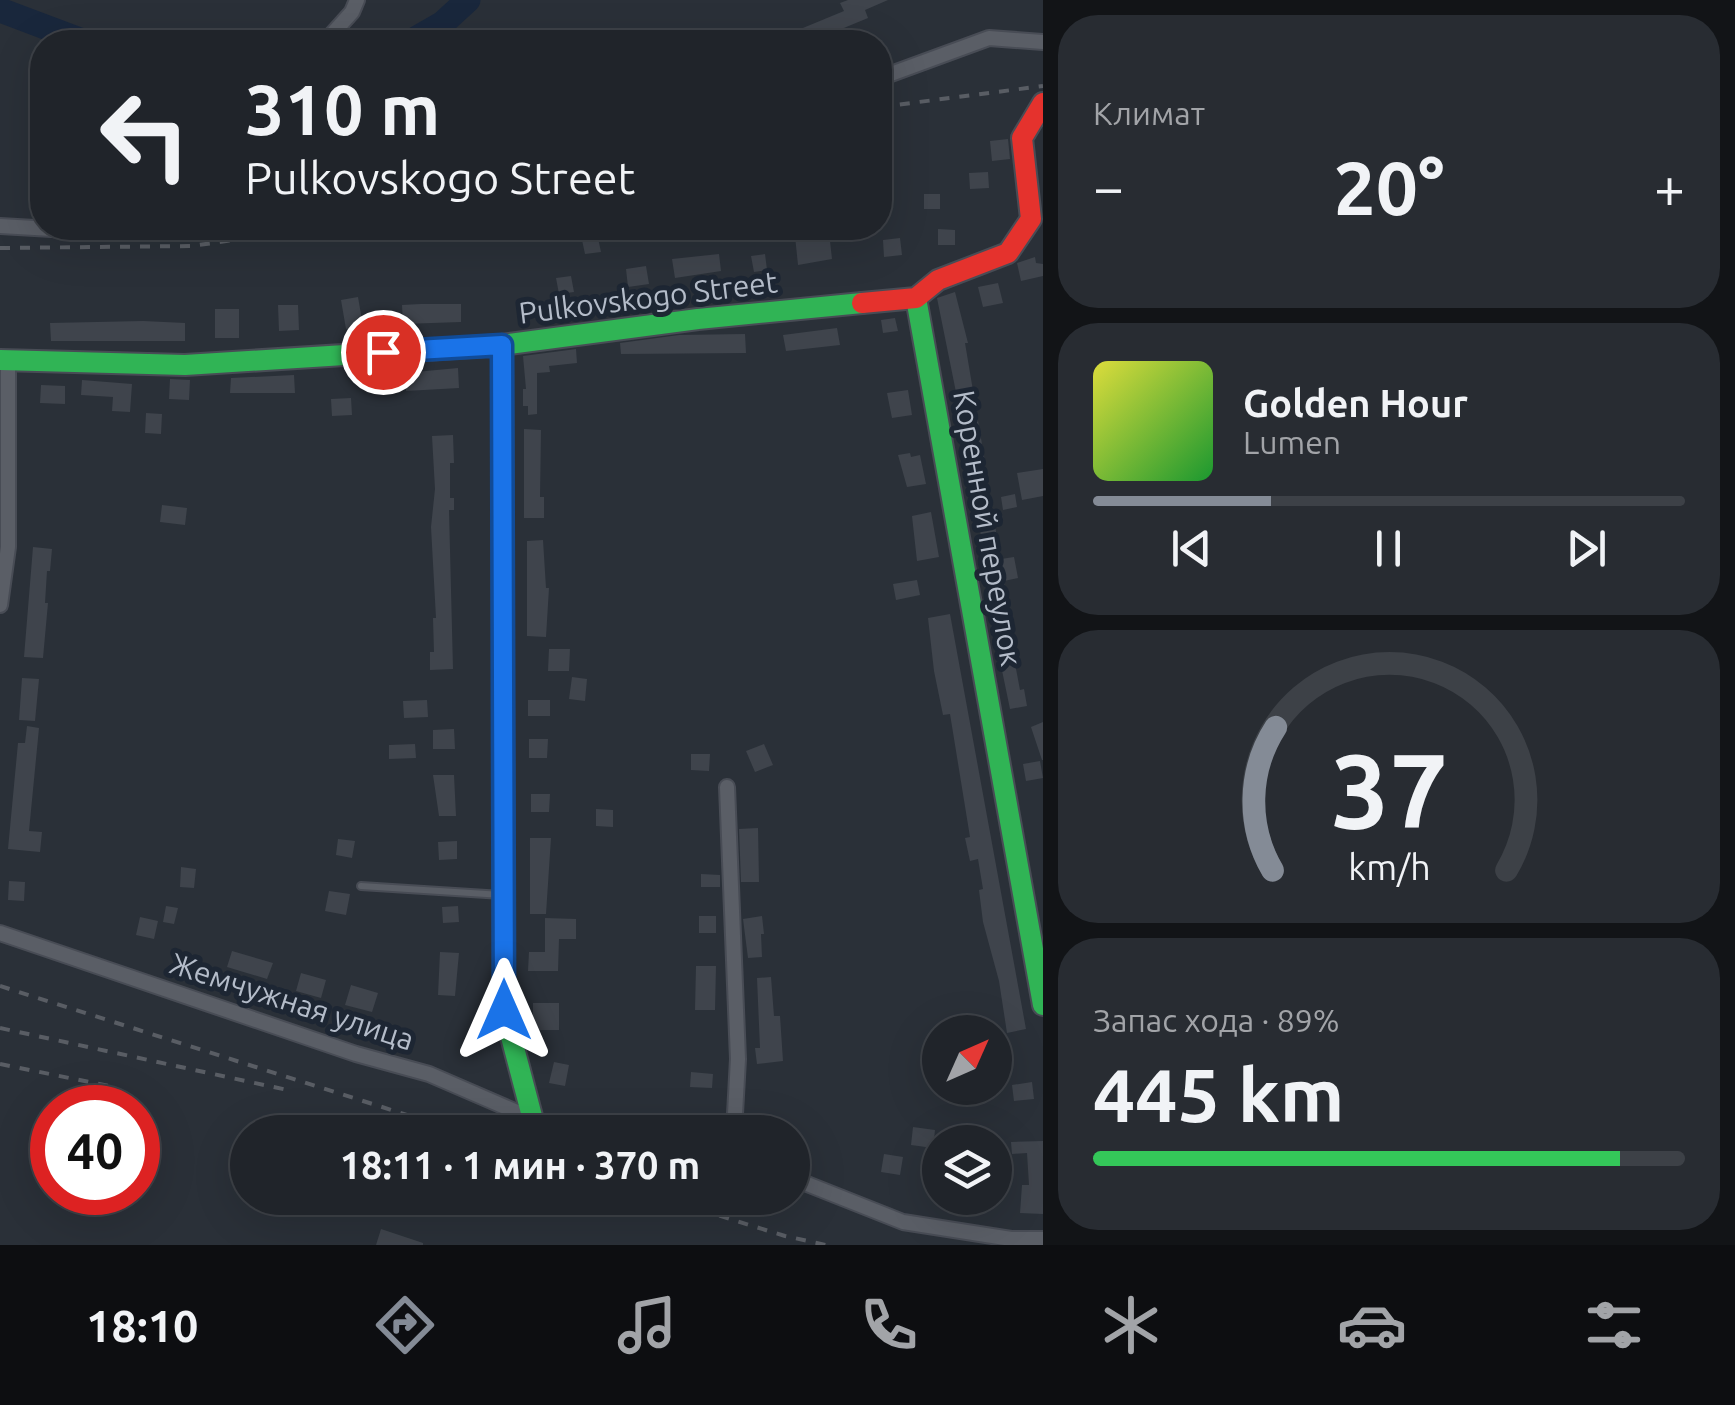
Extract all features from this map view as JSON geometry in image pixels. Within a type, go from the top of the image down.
[{"type":"street","points":[[336,30],[357,0]]},
{"type":"street","points":[[892,74],[988,38],[1042,42]]},
{"type":"street","name":"Pulkovskogo Street","points":[[4,361],[185,364],[502,345],[698,319],[916,298],[938,280],[1008,253],[1024,230],[1031,218],[1022,138],[1042,103]]},
{"type":"street","points":[[0,226],[30,228]]},
{"type":"street","name":"Коренной переулок","points":[[916,298],[1042,1005]]},
{"type":"street","points":[[502,345],[504,1010],[532,1115]]},
{"type":"street","points":[[0,605],[8,548],[4,361]]},
{"type":"street","points":[[727,787],[738,1059],[735,1115]]},
{"type":"street","name":"Жемчужная улица","points":[[0,934],[356,1054],[429,1074],[522,1115]]},
{"type":"street","points":[[810,1185],[903,1222],[1010,1239],[1042,1240]]},
{"type":"lane","points":[[360,886],[503,896]]},
{"type":"building","points":[[888,0],[865,10],[868,18],[839,30],[798,30],[844,11],[840,3]]},
{"type":"building","points":[[1008,139],[1010,159],[992,161],[990,141]]},
{"type":"building","points":[[988,172],[989,188],[970,189],[969,173]]},
{"type":"building","points":[[924,194],[940,194],[940,209],[924,209]]},
{"type":"building","points":[[938,229],[955,230],[955,245],[938,245]]},
{"type":"building","points":[[900,238],[902,255],[884,257],[883,240]]},
{"type":"building","points":[[582,240],[598,240],[601,252],[585,254]]},
{"type":"building","points":[[795,240],[830,240],[832,259],[798,265]]},
{"type":"building","points":[[719,254],[721,271],[675,278],[672,259]]},
{"type":"building","points":[[765,254],[767,270],[754,272],[751,256]]},
{"type":"building","points":[[1035,257],[1036,263],[1043,264],[1043,276],[1021,281],[1017,263]]},
{"type":"building","points":[[646,266],[649,284],[628,287],[626,269]]},
{"type":"building","points":[[571,276],[574,292],[559,294],[556,278]]},
{"type":"building","points":[[998,283],[1003,303],[983,307],[978,287]]},
{"type":"building","points":[[955,292],[968,343],[985,462],[967,465],[937,298]]},
{"type":"building","points":[[358,297],[363,326],[346,329],[341,300]]},
{"type":"building","points":[[461,304],[461,322],[403,324],[402,305]]},
{"type":"building","points":[[278,305],[298,305],[299,330],[279,331]]},
{"type":"building","points":[[215,309],[239,309],[239,338],[215,338]]},
{"type":"building","points":[[895,318],[898,331],[883,333],[881,320]]},
{"type":"building","points":[[50,323],[185,323],[185,341],[51,341]]},
{"type":"building","points":[[837,328],[840,345],[786,351],[783,335]]},
{"type":"building","points":[[745,334],[746,353],[621,354],[620,343],[679,335]]},
{"type":"building","points":[[576,349],[577,363],[549,366],[550,372],[537,373],[537,414],[528,415],[528,406],[523,406],[523,356]]},
{"type":"building","points":[[458,368],[459,388],[406,391],[405,373]]},
{"type":"building","points":[[294,375],[295,393],[230,393],[231,378]]},
{"type":"building","points":[[170,379],[190,380],[189,400],[169,399]]},
{"type":"building","points":[[82,380],[132,384],[130,412],[112,411],[113,397],[81,395]]},
{"type":"building","points":[[41,385],[65,386],[65,404],[40,403]]},
{"type":"building","points":[[908,390],[912,415],[892,418],[887,393]]},
{"type":"building","points":[[351,398],[352,415],[332,416],[331,399]]},
{"type":"building","points":[[146,413],[162,414],[161,434],[145,433]]},
{"type":"building","points":[[524,429],[541,430],[540,497],[544,497],[544,518],[524,518]]},
{"type":"building","points":[[453,435],[450,498],[454,498],[454,510],[449,510],[453,669],[430,670],[436,618],[432,436]]},
{"type":"building","points":[[910,453],[911,457],[920,455],[926,484],[907,487],[898,455]]},
{"type":"building","points":[[1043,469],[1043,496],[1022,500],[1017,473]]},
{"type":"building","points":[[1015,494],[1017,507],[1003,510],[1001,497]]},
{"type":"building","points":[[162,505],[187,508],[185,525],[160,522]]},
{"type":"building","points":[[931,512],[939,557],[917,561],[912,516]]},
{"type":"building","points":[[993,515],[1001,559],[1014,557],[1018,578],[1004,581],[1013,653],[1027,706],[1010,709],[987,598],[984,576],[990,575],[977,518]]},
{"type":"building","points":[[543,540],[549,588],[546,637],[527,636],[527,541]]},
{"type":"building","points":[[33,547],[52,549],[47,571],[43,658],[24,657]]},
{"type":"building","points":[[917,580],[920,595],[896,600],[893,584]]},
{"type":"building","points":[[950,614],[1026,1029],[1012,1032],[1012,1015],[1004,1015],[983,922],[978,859],[970,861],[965,838],[970,837],[950,714],[943,715],[928,618]]},
{"type":"building","points":[[549,649],[570,649],[569,671],[548,671]]},
{"type":"building","points":[[572,677],[587,679],[585,701],[569,699]]},
{"type":"building","points":[[22,678],[39,679],[35,721],[19,720]]},
{"type":"building","points":[[427,700],[428,717],[404,718],[403,701]]},
{"type":"building","points":[[528,700],[550,700],[550,716],[528,716]]},
{"type":"building","points":[[1043,722],[1043,760],[1042,760],[1031,727]]},
{"type":"building","points":[[27,726],[39,728],[29,831],[42,832],[40,852],[8,849],[18,743],[25,743]]},
{"type":"building","points":[[454,729],[455,749],[433,749],[433,730]]},
{"type":"building","points":[[529,739],[548,739],[547,758],[529,758]]},
{"type":"building","points":[[415,744],[416,758],[389,759],[389,745]]},
{"type":"building","points":[[764,744],[773,765],[755,772],[746,751]]},
{"type":"building","points":[[691,754],[710,754],[709,771],[691,770]]},
{"type":"building","points":[[1040,761],[1043,778],[1026,781],[1023,764]]},
{"type":"building","points":[[433,775],[454,775],[456,816],[439,816]]},
{"type":"building","points":[[531,794],[550,794],[549,812],[531,812]]},
{"type":"building","points":[[596,809],[613,810],[613,827],[596,826]]},
{"type":"building","points":[[758,828],[759,882],[741,882],[739,829]]},
{"type":"building","points":[[530,838],[551,838],[546,914],[530,914]]},
{"type":"building","points":[[338,839],[355,841],[352,858],[336,855]]},
{"type":"building","points":[[457,841],[457,859],[439,860],[438,842]]},
{"type":"building","points":[[181,867],[196,869],[194,888],[180,887]]},
{"type":"building","points":[[701,874],[720,875],[720,887],[701,887]]},
{"type":"building","points":[[9,881],[25,882],[24,901],[8,900]]},
{"type":"building","points":[[329,891],[350,894],[346,915],[325,911]]},
{"type":"building","points":[[166,906],[178,908],[174,924],[163,922]]},
{"type":"building","points":[[458,906],[459,922],[443,923],[442,907]]},
{"type":"building","points":[[699,916],[716,916],[716,933],[699,933]]},
{"type":"building","points":[[762,916],[762,957],[748,958],[743,919]]},
{"type":"building","points":[[140,917],[158,921],[154,939],[136,935]]},
{"type":"building","points":[[545,918],[576,919],[576,939],[559,939],[558,971],[528,971],[529,952],[545,952]]},
{"type":"building","points":[[232,951],[273,963],[267,979],[227,967]]},
{"type":"building","points":[[440,952],[459,953],[455,996],[438,995]]},
{"type":"building","points":[[696,966],[716,966],[715,1010],[695,1010]]},
{"type":"building","points":[[301,973],[326,980],[321,998],[296,991]]},
{"type":"building","points":[[771,977],[774,1016],[780,1016],[783,1061],[757,1064],[757,978]]},
{"type":"building","points":[[351,985],[378,993],[372,1012],[345,1005]]},
{"type":"building","points":[[533,1003],[559,1003],[559,1030],[533,1030]]},
{"type":"building","points":[[554,1062],[569,1065],[565,1086],[549,1083]]},
{"type":"building","points":[[691,1072],[713,1074],[712,1088],[690,1087]]},
{"type":"building","points":[[1032,1082],[1034,1099],[1014,1101],[1012,1085]]},
{"type":"building","points":[[913,1127],[922,1128],[922,1146],[911,1145]]},
{"type":"building","points":[[1043,1141],[1043,1214],[1020,1213],[1022,1185],[1029,1185],[1027,1153],[1012,1154],[1012,1142]]},
{"type":"building","points":[[884,1154],[903,1157],[900,1175],[881,1172]]},
{"type":"building","points":[[381,1229],[423,1243],[423,1245],[376,1245]]},
{"type":"waterway","points":[[431,30],[468,0]]},
{"type":"waterway","points":[[0,10],[53,30]]},
{"type":"railway","points":[[892,105],[1043,86]]},
{"type":"railway","points":[[0,248],[192,246],[233,240]]},
{"type":"railway","points":[[0,986],[407,1115]]},
{"type":"railway","points":[[0,1028],[292,1091]]},
{"type":"railway","points":[[0,1064],[104,1085]]},
{"type":"railway","points":[[717,1215],[826,1245]]},
{"type":"traffic: fast","points":[[916,298],[1043,1005]]},
{"type":"traffic: fast","points":[[0,360],[185,365],[502,345],[698,319],[862,303]]},
{"type":"traffic: fast","points":[[502,345],[504,1010],[532,1115]]},
{"type":"traffic: jam","points":[[862,303],[916,298],[938,280],[1008,253],[1031,219],[1022,138],[1043,103]]},
{"type":"route","points":[[383,352],[502,345],[504,1010]]}]
